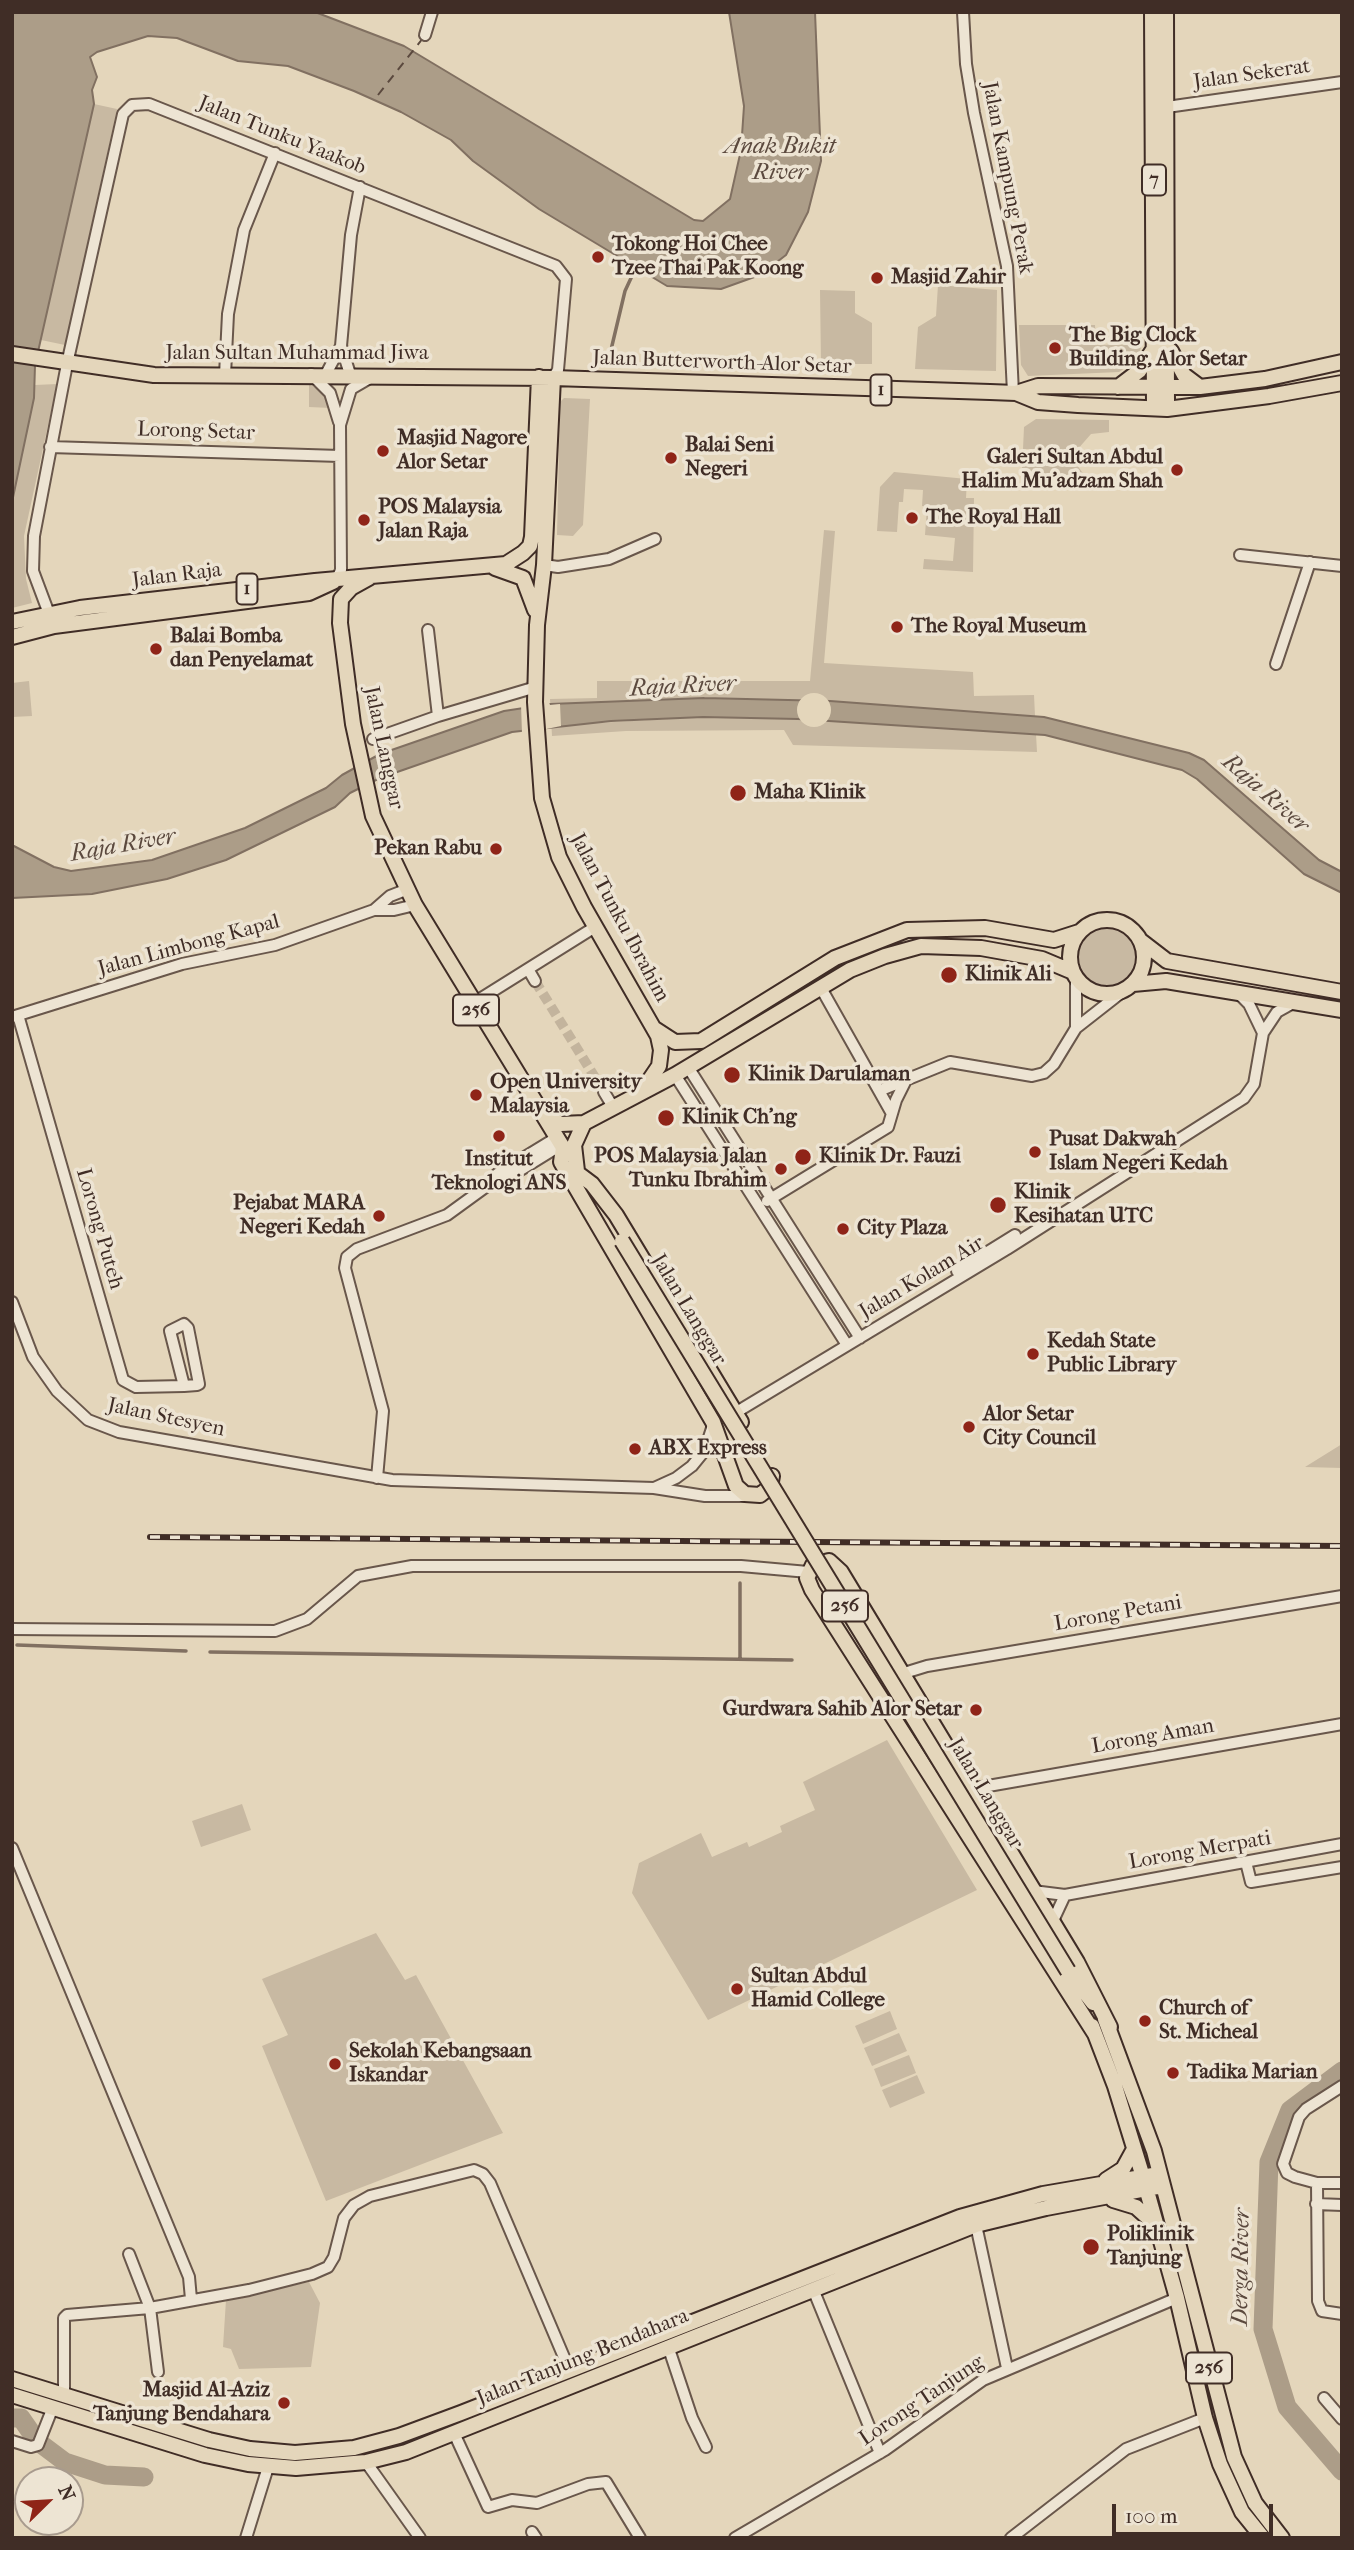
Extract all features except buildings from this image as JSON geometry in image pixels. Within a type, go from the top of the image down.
[{"type":"main road","name":"7","points":[[1152,12],[1162,347]]},
{"type":"main road","name":"7","points":[[1161,408],[1167,107],[1166,12]]},
{"type":"main road","points":[[1117,388],[1139,371],[1162,347],[1184,374],[1199,387]]},
{"type":"main road","name":"Jalan Sultan Muhammad Jiwa","points":[[12,354],[141,374],[546,377]]},
{"type":"main road","name":"1","points":[[1015,393],[1038,386],[1161,389],[1199,387],[1265,379],[1342,362]]},
{"type":"main road","name":"Jalan Butterworth-Alor Setar","points":[[546,377],[1015,393]]},
{"type":"main road","name":"1","points":[[494,567],[515,559],[530,546],[546,377]]},
{"type":"main road","points":[[537,617],[544,565],[546,377]]},
{"type":"main road","name":"1","points":[[1015,393],[1038,402],[1161,408],[1269,396],[1342,383]]},
{"type":"main road","points":[[494,567],[523,578],[537,617]]},
{"type":"main road","name":"Jalan Raja","points":[[33,624],[337,579],[494,567]]},
{"type":"main road","name":"Jalan Raja","points":[[345,593],[369,578]]},
{"type":"main road","name":"1","points":[[309,593],[337,579]]},
{"type":"main road","name":"Jalan Raja","points":[[52,620],[309,593]]},
{"type":"main road","name":"Jalan Langgar","points":[[309,593],[330,599],[340,624]]},
{"type":"main road","name":"Jalan Langgar","points":[[345,593],[341,599],[340,624],[366,790],[373,816],[415,905],[472,1004],[622,1241],[1079,1988],[1110,2027],[1161,2180],[1234,2457],[1255,2503],[1282,2538]]},
{"type":"main road","name":"Jalan Tunku Ibrahim","points":[[537,617],[537,734],[540,785],[548,826],[559,857],[595,927],[654,1029]]},
{"type":"main road","name":"1","points":[[12,622],[33,624]]},
{"type":"main road","name":"1","points":[[12,637],[33,624]]},
{"type":"main road","points":[[654,1029],[675,1042],[701,1041],[810,971],[850,951],[898,932],[917,928],[968,927],[1054,940],[1079,932],[1094,922],[1108,919],[1121,922],[1133,930],[1141,941],[1167,961],[1342,992]]},
{"type":"main road","points":[[1075,974],[1070,954],[1079,932]]},
{"type":"main road","points":[[1128,988],[1144,964],[1141,941]]},
{"type":"main road","points":[[540,1113],[561,1124],[584,1123],[681,1071],[850,970],[921,946],[949,945],[1011,951],[1075,974],[1097,993],[1166,981],[1342,1010]]},
{"type":"main road","points":[[642,1091],[656,1073],[661,1058],[660,1043],[654,1029]]},
{"type":"main road","points":[[560,1144],[561,1162],[713,1422],[736,1486],[745,1494],[754,1495],[768,1490],[772,1479],[735,1413],[616,1215],[598,1191],[579,1173],[573,1146],[584,1123]]},
{"type":"main road","points":[[1095,2034],[812,1590],[808,1572],[820,1561],[836,1565],[1088,1982],[1110,2027]]},
{"type":"main road","name":"Jalan Langgar","points":[[1079,1988],[1135,2149],[1177,2298],[1205,2418],[1220,2464],[1242,2512],[1263,2538]]},
{"type":"main road","points":[[1135,2149],[1123,2169],[1096,2192],[1129,2204],[1156,2225]]},
{"type":"main road","name":"Jalan Tanjung Bendahara","points":[[12,2379],[209,2440],[250,2449],[307,2452],[354,2448],[399,2436],[622,2351],[733,2304],[960,2217],[1043,2194],[1096,2192],[1161,2180]]},
{"type":"main road","name":"Jalan Tanjung Bendahara","points":[[12,2395],[205,2455],[268,2467],[296,2468],[366,2462],[406,2452],[976,2225],[1046,2208],[1096,2192]]},
{"type":"street","points":[[425,35],[432,12]]},
{"type":"street","name":"Jalan Kampung Perak","points":[[963,12],[965,64],[1007,266],[1015,393]]},
{"type":"street","name":"Jalan Sekerat","points":[[1167,107],[1342,82]]},
{"type":"street","name":"Jalan Tunku Yaakob","points":[[61,363],[123,114],[132,105],[149,104],[563,271],[566,278],[558,370],[546,377]]},
{"type":"street","points":[[225,375],[228,314],[244,230],[275,153]]},
{"type":"street","points":[[350,374],[341,346],[351,235],[360,187]]},
{"type":"street","points":[[326,374],[341,346]]},
{"type":"street","points":[[52,620],[33,571],[34,536],[61,363]]},
{"type":"street","points":[[311,374],[330,393],[340,425]]},
{"type":"street","points":[[337,579],[341,570],[340,425],[351,389],[376,375]]},
{"type":"street","name":"Lorong Setar","points":[[50,447],[340,456]]},
{"type":"street","points":[[544,565],[558,567],[608,559],[655,539]]},
{"type":"street","points":[[1240,555],[1342,566]]},
{"type":"street","points":[[1276,664],[1310,562]]},
{"type":"street","points":[[428,630],[438,716]]},
{"type":"street","points":[[373,739],[438,716],[536,695]]},
{"type":"street","name":"Jalan Limbong Kapal","points":[[15,1016],[182,964],[275,945],[374,909],[390,896],[408,889]]},
{"type":"street","name":"Jalan Limbong Kapal","points":[[374,909],[394,911],[415,905]]},
{"type":"street","points":[[472,1004],[595,927]]},
{"type":"street","points":[[528,969],[536,981]]},
{"type":"street","points":[[1075,974],[1076,1028]]},
{"type":"street","points":[[821,988],[890,1107],[891,1122]]},
{"type":"street","points":[[881,1090],[950,1062],[1032,1076],[1054,1064],[1076,1028],[1128,988]]},
{"type":"street","points":[[1237,992],[1250,1004],[1263,1032],[1277,1013],[1295,1002]]},
{"type":"street","name":"Lorong Puteh","points":[[15,1016],[123,1380],[136,1387],[184,1386],[197,1385],[201,1381],[188,1328],[184,1324],[170,1331],[184,1386]]},
{"type":"street","name":"Jalan Kolam Air","points":[[735,1413],[1007,1249],[1244,1098],[1254,1084],[1263,1032]]},
{"type":"street","points":[[681,1071],[772,1199],[860,1338]]},
{"type":"street","points":[[681,1071],[758,1206],[847,1345]]},
{"type":"street","points":[[758,1206],[888,1127],[896,1100],[907,1078]]},
{"type":"street","points":[[604,1092],[613,1107]]},
{"type":"street","points":[[377,1478],[383,1411],[345,1268],[347,1257],[357,1249],[432,1223],[491,1184],[501,1182],[560,1144]]},
{"type":"street","points":[[937,1283],[1015,1235]]},
{"type":"street","name":"Jalan Stesyen","points":[[12,1302],[23,1338],[44,1375],[72,1407],[88,1420],[110,1429],[152,1439],[377,1478],[654,1488],[705,1496],[754,1495]]},
{"type":"street","points":[[654,1488],[676,1478],[692,1466],[709,1441],[713,1422]]},
{"type":"street","points":[[12,1629],[275,1631],[307,1619],[358,1576],[412,1566],[741,1566],[808,1572]]},
{"type":"street","name":"Lorong Petani","points":[[901,1674],[927,1665],[1342,1596]]},
{"type":"street","name":"Lorong Aman","points":[[971,1789],[1342,1724]]},
{"type":"street","name":"Lorong Merpati","points":[[1033,1891],[1065,1895],[1342,1844]]},
{"type":"street","points":[[12,1848],[189,2277],[191,2299]]},
{"type":"street","points":[[1246,1862],[1251,1882],[1342,1867]]},
{"type":"street","points":[[1052,1923],[1065,1895]]},
{"type":"street","points":[[1342,2086],[1306,2109],[1299,2117],[1283,2164],[1291,2175],[1317,2183],[1342,2183]]},
{"type":"street","points":[[64,2394],[64,2318],[67,2315],[150,2308],[249,2290],[312,2274],[328,2267],[334,2257],[340,2227],[354,2205],[370,2196],[474,2170],[483,2174],[490,2183],[569,2369]]},
{"type":"street","points":[[1317,2183],[1318,2301],[1322,2311],[1342,2314]]},
{"type":"street","points":[[1316,2204],[1342,2205]]},
{"type":"street","points":[[976,2225],[1007,2368]]},
{"type":"street","points":[[129,2254],[150,2308],[158,2372]]},
{"type":"street","points":[[813,2289],[880,2453]]},
{"type":"street","name":"Lorong Tanjung","points":[[736,2538],[880,2453],[983,2380],[1177,2298]]},
{"type":"street","points":[[668,2346],[692,2418],[705,2447]]},
{"type":"street","points":[[1324,2398],[1342,2419]]},
{"type":"street","points":[[12,2441],[31,2447],[39,2443],[52,2407]]},
{"type":"street","points":[[1011,2538],[1125,2449],[1205,2418]]},
{"type":"street","points":[[454,2433],[488,2507],[512,2500],[537,2503],[588,2484],[606,2482],[640,2538]]},
{"type":"street","points":[[366,2462],[420,2538]]},
{"type":"street","points":[[246,2538],[268,2467]]},
{"type":"shaded area","points":[[94,104],[117,109],[65,345],[41,340]]},
{"type":"shaded area","points":[[938,285],[997,290],[996,371],[915,369],[918,327],[936,316]]},
{"type":"shaded area","points":[[820,290],[855,291],[855,313],[872,323],[872,364],[821,364]]},
{"type":"shaded area","points":[[1019,325],[1095,325],[1096,345],[1142,344],[1137,360],[1119,372],[1028,376],[1021,365]]},
{"type":"shaded area","points":[[57,384],[24,536],[26,579],[32,603],[12,608],[12,502],[35,385]]},
{"type":"shaded area","points":[[309,384],[323,392],[331,408],[309,407]]},
{"type":"shaded area","points":[[564,398],[590,399],[583,525],[573,536],[557,535],[560,402]]},
{"type":"shaded area","points":[[1036,419],[1109,420],[1109,432],[1091,434],[1077,450],[1023,449],[1024,427]]},
{"type":"shaded area","points":[[1022,464],[1077,465],[1087,479],[1101,485],[1022,481]]},
{"type":"shaded area","points":[[894,472],[967,479],[966,498],[974,498],[973,572],[923,569],[924,559],[953,561],[955,538],[925,535],[927,507],[922,506],[923,490],[904,489],[903,502],[899,502],[897,532],[877,531],[880,487]]},
{"type":"shaded area","points":[[824,530],[835,531],[824,663],[973,672],[974,696],[1034,695],[1035,716],[830,701],[829,721],[1036,734],[1037,752],[793,745],[784,730],[626,731],[552,736],[550,699],[597,698],[597,681],[810,681]],"holes":[[[797,704],[797,719],[703,717],[561,725]]]},
{"type":"shaded area","points":[[29,681],[32,716],[12,717],[12,683]]},
{"type":"shaded area","points":[[1108,926],[1126,932],[1134,940],[1140,958],[1134,976],[1126,984],[1108,990],[1090,984],[1082,976],[1076,958],[1082,940],[1090,932]]},
{"type":"shaded area","points":[[1342,1444],[1342,1468],[1305,1467]]},
{"type":"shaded area","points":[[887,1740],[977,1890],[708,2020],[632,1893],[639,1863],[701,1833],[712,1857],[747,1842],[749,1847],[782,1832],[780,1826],[815,1810],[803,1782]]},
{"type":"shaded area","points":[[242,1804],[251,1830],[201,1847],[192,1821]]},
{"type":"shaded area","points":[[376,1933],[405,1980],[416,1975],[503,2133],[326,2201],[262,2046],[288,2035],[262,1979]]},
{"type":"shaded area","points":[[890,2011],[897,2029],[863,2044],[855,2026]]},
{"type":"shaded area","points":[[899,2033],[907,2051],[872,2066],[864,2048]]},
{"type":"shaded area","points":[[909,2055],[916,2073],[881,2087],[874,2069]]},
{"type":"shaded area","points":[[917,2075],[925,2093],[890,2108],[882,2090]]},
{"type":"shaded area","points":[[309,2282],[320,2303],[311,2367],[239,2369],[231,2349],[223,2347],[226,2300]]},
{"type":"water","name":"Anak Bukit River","points":[[12,12],[315,12],[404,46],[694,220],[703,221],[730,199],[741,150],[744,106],[729,12],[815,12],[821,161],[808,212],[786,255],[760,275],[721,289],[667,286],[539,209],[473,161],[451,140],[401,112],[354,91],[288,66],[238,61],[177,38],[148,36],[97,52],[90,57],[97,77],[92,90],[94,104],[35,365],[34,398],[12,502]]},
{"type":"water","points":[[704,698],[830,701],[1044,717],[1189,753],[1204,760],[1319,860],[1342,872],[1342,893],[1304,874],[1197,779],[1182,770],[1045,735],[798,719],[703,717],[611,721],[512,732],[380,778],[350,793],[335,807],[226,860],[167,879],[92,894],[12,898],[12,845],[54,867],[71,871],[152,860],[245,828],[326,788],[342,775],[380,754],[504,711],[550,704]]},
{"type":"pier","points":[[814,693],[826,698],[831,710],[826,722],[814,727],[802,722],[797,710],[802,698]]},
{"type":"pier","points":[[549,702],[550,705],[560,704],[561,726],[522,734],[521,704]]},
{"type":"waterway","points":[[610,354],[625,291],[638,263]]},
{"type":"waterway","points":[[740,1583],[740,1658]]},
{"type":"waterway","points":[[17,1645],[186,1651]]},
{"type":"waterway","points":[[210,1652],[792,1660]]},
{"type":"waterway","name":"Derga River","points":[[1342,2071],[1290,2110],[1269,2162],[1263,2329],[1287,2407],[1342,2471]]},
{"type":"waterway","points":[[12,2418],[21,2418],[37,2441],[65,2462],[105,2475],[144,2477]]},
{"type":"ferry route","points":[[378,95],[423,38]]},
{"type":"tunnel","points":[[535,981],[604,1092]]},
{"type":"railway","points":[[150,1537],[1342,1546]]},
{"type":"place","name":"Tokong Hoi Chee Tzee Thai Pak Koong","points":[[598,257]]},
{"type":"place","name":"Masjid Zahir","points":[[877,278]]},
{"type":"place","name":"The Big Clock Building, Alor Setar","points":[[1055,348]]},
{"type":"place","name":"Masjid Nagore Alor Setar","points":[[383,451]]},
{"type":"place","name":"Balai Seni Negeri","points":[[671,458]]},
{"type":"place","name":"Galeri Sultan Abdul Halim Mu'adzam Shah","points":[[1177,470]]},
{"type":"place","name":"The Royal Hall","points":[[912,518]]},
{"type":"place","name":"POS Malaysia Jalan Raja","points":[[364,520]]},
{"type":"place","name":"The Royal Museum","points":[[897,627]]},
{"type":"place","name":"Balai Bomba dan Penyelamat","points":[[156,649]]},
{"type":"place","name":"Maha Klinik","points":[[738,793]]},
{"type":"place","name":"Pekan Rabu","points":[[496,849]]},
{"type":"place","name":"Klinik Ali","points":[[949,975]]},
{"type":"place","name":"Klinik Darulaman","points":[[732,1075]]},
{"type":"place","name":"Open University Malaysia","points":[[476,1095]]},
{"type":"place","name":"Klinik Ch'ng","points":[[666,1118]]},
{"type":"place","name":"Institut Teknologi ANS","points":[[499,1136]]},
{"type":"place","name":"Pusat Dakwah Islam Negeri Kedah","points":[[1035,1152]]},
{"type":"place","name":"Klinik Dr. Fauzi","points":[[803,1157]]},
{"type":"place","name":"POS Malaysia Jalan Tunku Ibrahim","points":[[781,1169]]},
{"type":"place","name":"Klinik Kesihatan UTC","points":[[998,1205]]},
{"type":"place","name":"Pejabat MARA Negeri Kedah","points":[[379,1216]]},
{"type":"place","name":"City Plaza","points":[[843,1229]]},
{"type":"place","name":"Kedah State Public Library","points":[[1033,1354]]},
{"type":"place","name":"Alor Setar City Council","points":[[969,1427]]},
{"type":"place","name":"ABX Express","points":[[635,1449]]},
{"type":"place","name":"Gurdwara Sahib Alor Setar","points":[[976,1710]]},
{"type":"place","name":"Sultan Abdul Hamid College","points":[[737,1989]]},
{"type":"place","name":"Church of St. Micheal","points":[[1145,2021]]},
{"type":"place","name":"Sekolah Kebangsaan Iskandar","points":[[335,2064]]},
{"type":"place","name":"Tadika Marian","points":[[1173,2073]]},
{"type":"place","name":"Poliklinik Tanjung","points":[[1091,2247]]},
{"type":"place","name":"Masjid Al-Aziz Tanjung Bendahara","points":[[284,2403]]},
{"type":"water label","name":"Raja River","points":[[683,687]]},
{"type":"water label","name":"Raja River","points":[[1265,794]]},
{"type":"water label","name":"Raja River","points":[[123,846]]}]
